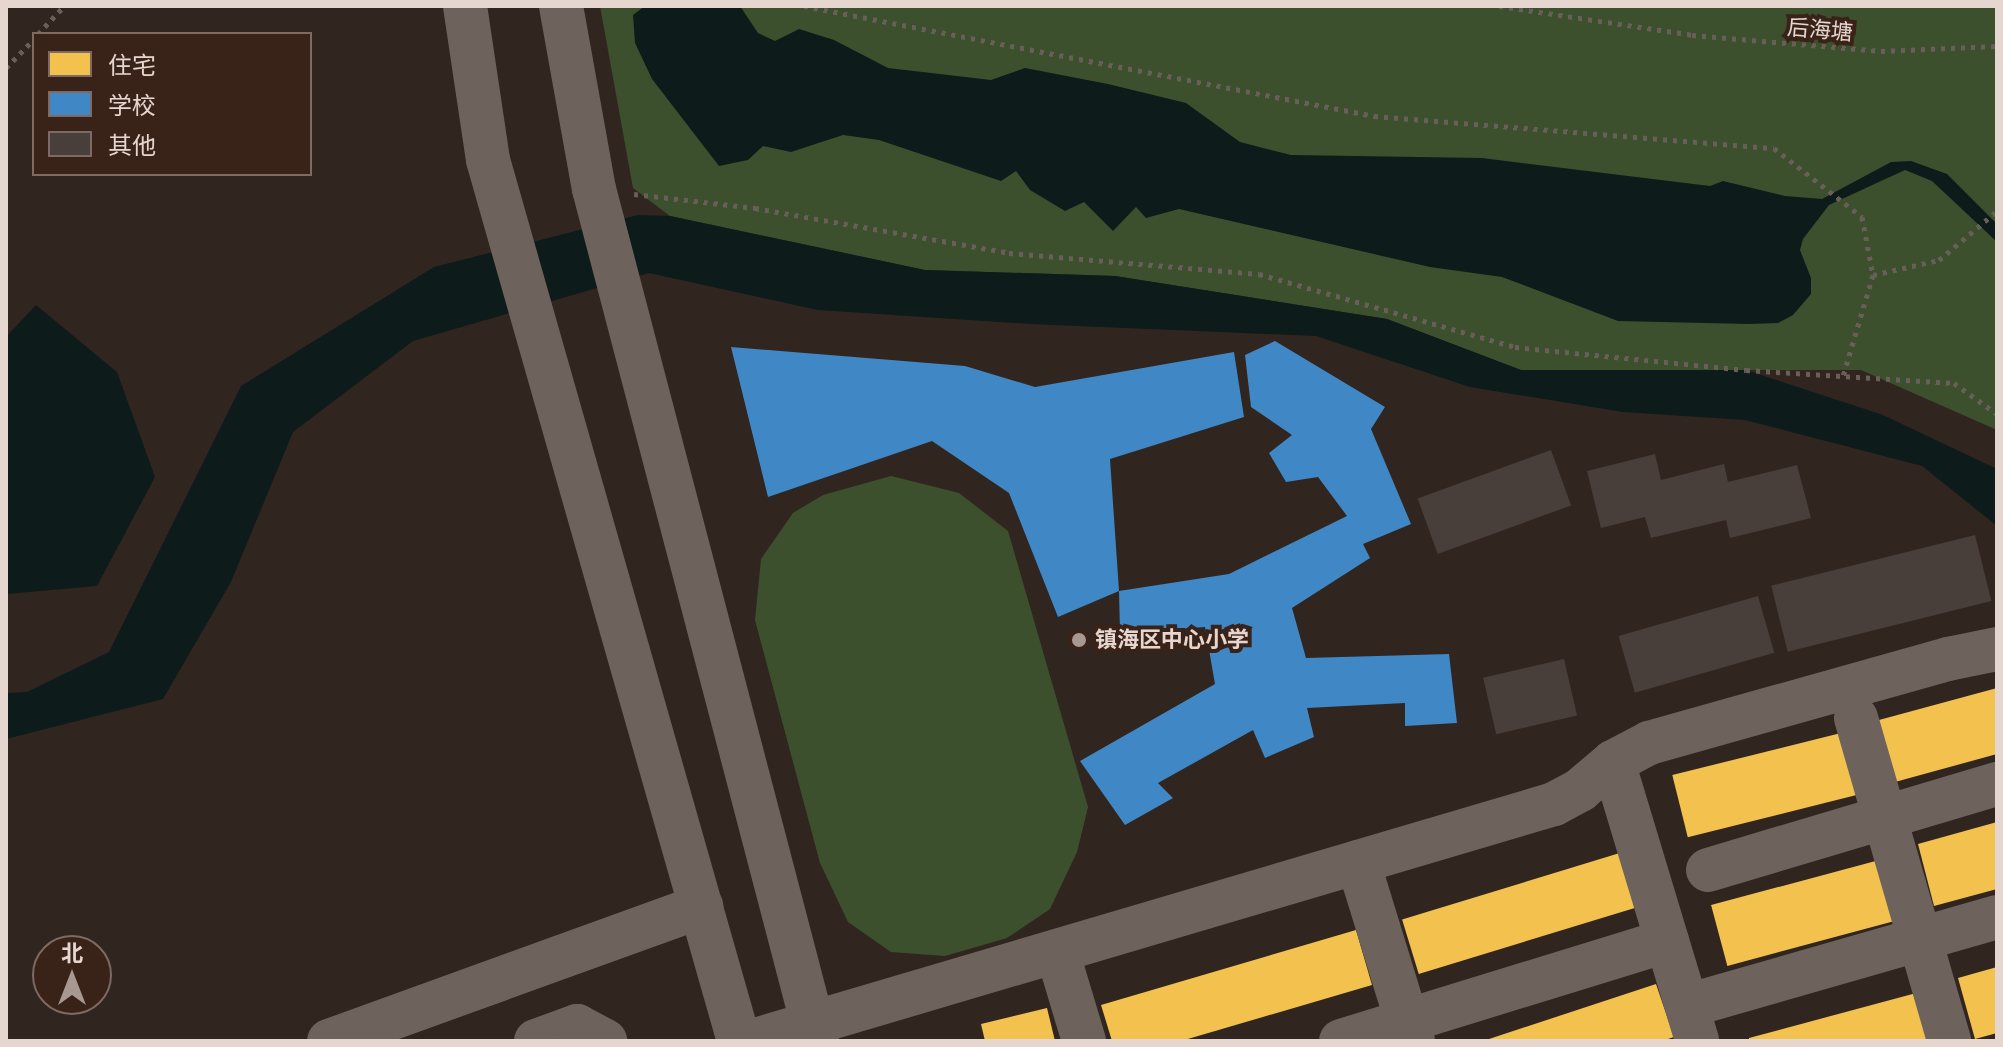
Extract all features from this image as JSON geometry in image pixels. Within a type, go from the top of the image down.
[{"type":"street","points":[[465,6],[488,160],[739,1041]]},
{"type":"street","points":[[561,6],[594,189],[814,1032]]},
{"type":"street","points":[[752,1041],[814,1032],[1057,951],[1554,804],[1580,790],[1613,762],[1649,743],[1948,659],[1997,649]]},
{"type":"street","points":[[1856,718],[1949,1041]]},
{"type":"street","points":[[1613,762],[1692,1023],[1919,939],[1997,917]]},
{"type":"street","points":[[1708,870],[1997,784]]},
{"type":"street","points":[[1358,862],[1410,1031]]},
{"type":"street","points":[[329,1041],[701,906]]},
{"type":"street","points":[[1341,1041],[1410,1031],[1667,941]]},
{"type":"street","points":[[1057,951],[1084,1041]]},
{"type":"street","points":[[536,1041],[577,1026],[605,1041]]},
{"type":"path","points":[[40,32],[64,6]]},
{"type":"path","points":[[804,6],[1374,116],[1774,148],[1862,217],[1873,275],[1843,376]]},
{"type":"path","name":"后海塘","points":[[1499,6],[1692,35],[1881,51],[1997,46]]},
{"type":"path","points":[[6,68],[32,41]]},
{"type":"path","points":[[594,189],[755,208],[1009,253],[1259,274],[1515,347],[1954,383],[1997,414]]},
{"type":"path","points":[[1873,275],[1939,260],[1997,211]]},
{"type":"green space","points":[[600,6],[1997,6],[1997,430],[1861,370],[1521,370],[1387,319],[1115,276],[925,270],[670,216],[633,188]]},
{"type":"green space","points":[[891,476],[959,493],[1008,531],[1088,807],[1077,852],[1050,909],[1007,938],[945,956],[891,952],[848,922],[820,863],[755,620],[761,559],[793,513],[823,495]]},
{"type":"shaded area","points":[[645,6],[740,6],[758,33],[775,41],[799,29],[834,40],[888,68],[991,80],[1025,68],[1108,84],[1186,103],[1240,142],[1291,155],[1482,158],[1710,186],[1723,181],[1785,196],[1822,199],[1891,162],[1911,161],[1947,174],[1997,224],[1997,242],[1932,181],[1905,170],[1829,205],[1803,239],[1800,250],[1811,278],[1811,294],[1793,315],[1778,323],[1618,321],[1502,277],[1430,267],[1179,209],[1146,218],[1136,207],[1113,231],[1084,202],[1065,211],[1030,190],[1016,171],[1001,181],[879,140],[843,135],[791,152],[763,146],[748,160],[719,166],[652,79],[635,43],[633,15]]},
{"type":"shaded area","points":[[638,215],[670,216],[925,270],[1115,276],[1387,319],[1521,370],[1746,370],[1883,415],[1997,469],[1997,526],[1922,466],[1745,420],[1623,412],[1470,387],[1316,336],[1031,324],[818,310],[649,273],[413,341],[293,432],[231,582],[163,699],[6,739],[6,693],[27,692],[109,652],[241,386],[434,267]]},
{"type":"shaded area","points":[[36,305],[117,372],[155,477],[97,586],[6,594],[6,337]]},
{"type":"building: 住宅","points":[[1997,688],[1997,754],[1895,782],[1879,720]]},
{"type":"building: 住宅","points":[[1845,732],[1860,794],[1688,837],[1672,775]]},
{"type":"building: 住宅","points":[[1997,822],[1997,889],[1934,906],[1918,844]]},
{"type":"building: 住宅","points":[[1623,852],[1640,907],[1419,974],[1402,920]]},
{"type":"building: 住宅","points":[[1883,859],[1899,920],[1727,966],[1711,905]]},
{"type":"building: 住宅","points":[[1356,930],[1372,985],[1181,1041],[1112,1041],[1101,1005]]},
{"type":"building: 住宅","points":[[1997,967],[1997,1033],[1975,1039],[1958,978]]},
{"type":"building: 住宅","points":[[1656,984],[1674,1037],[1662,1041],[1483,1041]]},
{"type":"building: 住宅","points":[[1920,992],[1933,1041],[1749,1041],[1749,1038]]},
{"type":"building: 住宅","points":[[1047,1008],[1055,1041],[985,1041],[981,1024]]},
{"type":"building: 学校","points":[[1275,341],[1385,407],[1371,429],[1411,524],[1363,544],[1370,558],[1292,608],[1306,658],[1449,654],[1457,723],[1405,726],[1405,703],[1307,708],[1314,737],[1265,758],[1253,730],[1158,783],[1173,798],[1125,825],[1080,761],[1215,684],[1205,627],[1120,633],[1119,591],[1229,574],[1347,516],[1318,477],[1286,482],[1269,453],[1292,435],[1251,407],[1245,355]]},
{"type":"building: 学校","points":[[731,347],[965,366],[1035,387],[1234,352],[1244,417],[1110,459],[1119,591],[1058,617],[1009,493],[932,441],[768,497]]},
{"type":"building: 其他","points":[[1551,450],[1571,505],[1438,554],[1418,499]]},
{"type":"building: 其他","points":[[1655,454],[1661,480],[1724,464],[1728,482],[1797,465],[1811,518],[1730,538],[1726,520],[1651,538],[1645,517],[1601,528],[1587,471]]},
{"type":"building: 其他","points":[[1975,535],[1991,601],[1788,652],[1771,586]]},
{"type":"building: 其他","points":[[1758,596],[1774,653],[1635,693],[1619,636]]},
{"type":"building: 其他","points":[[1564,659],[1577,716],[1496,734],[1483,678]]},
{"type":"place","name":"镇海区中心小学","points":[[1079,640]]}]
